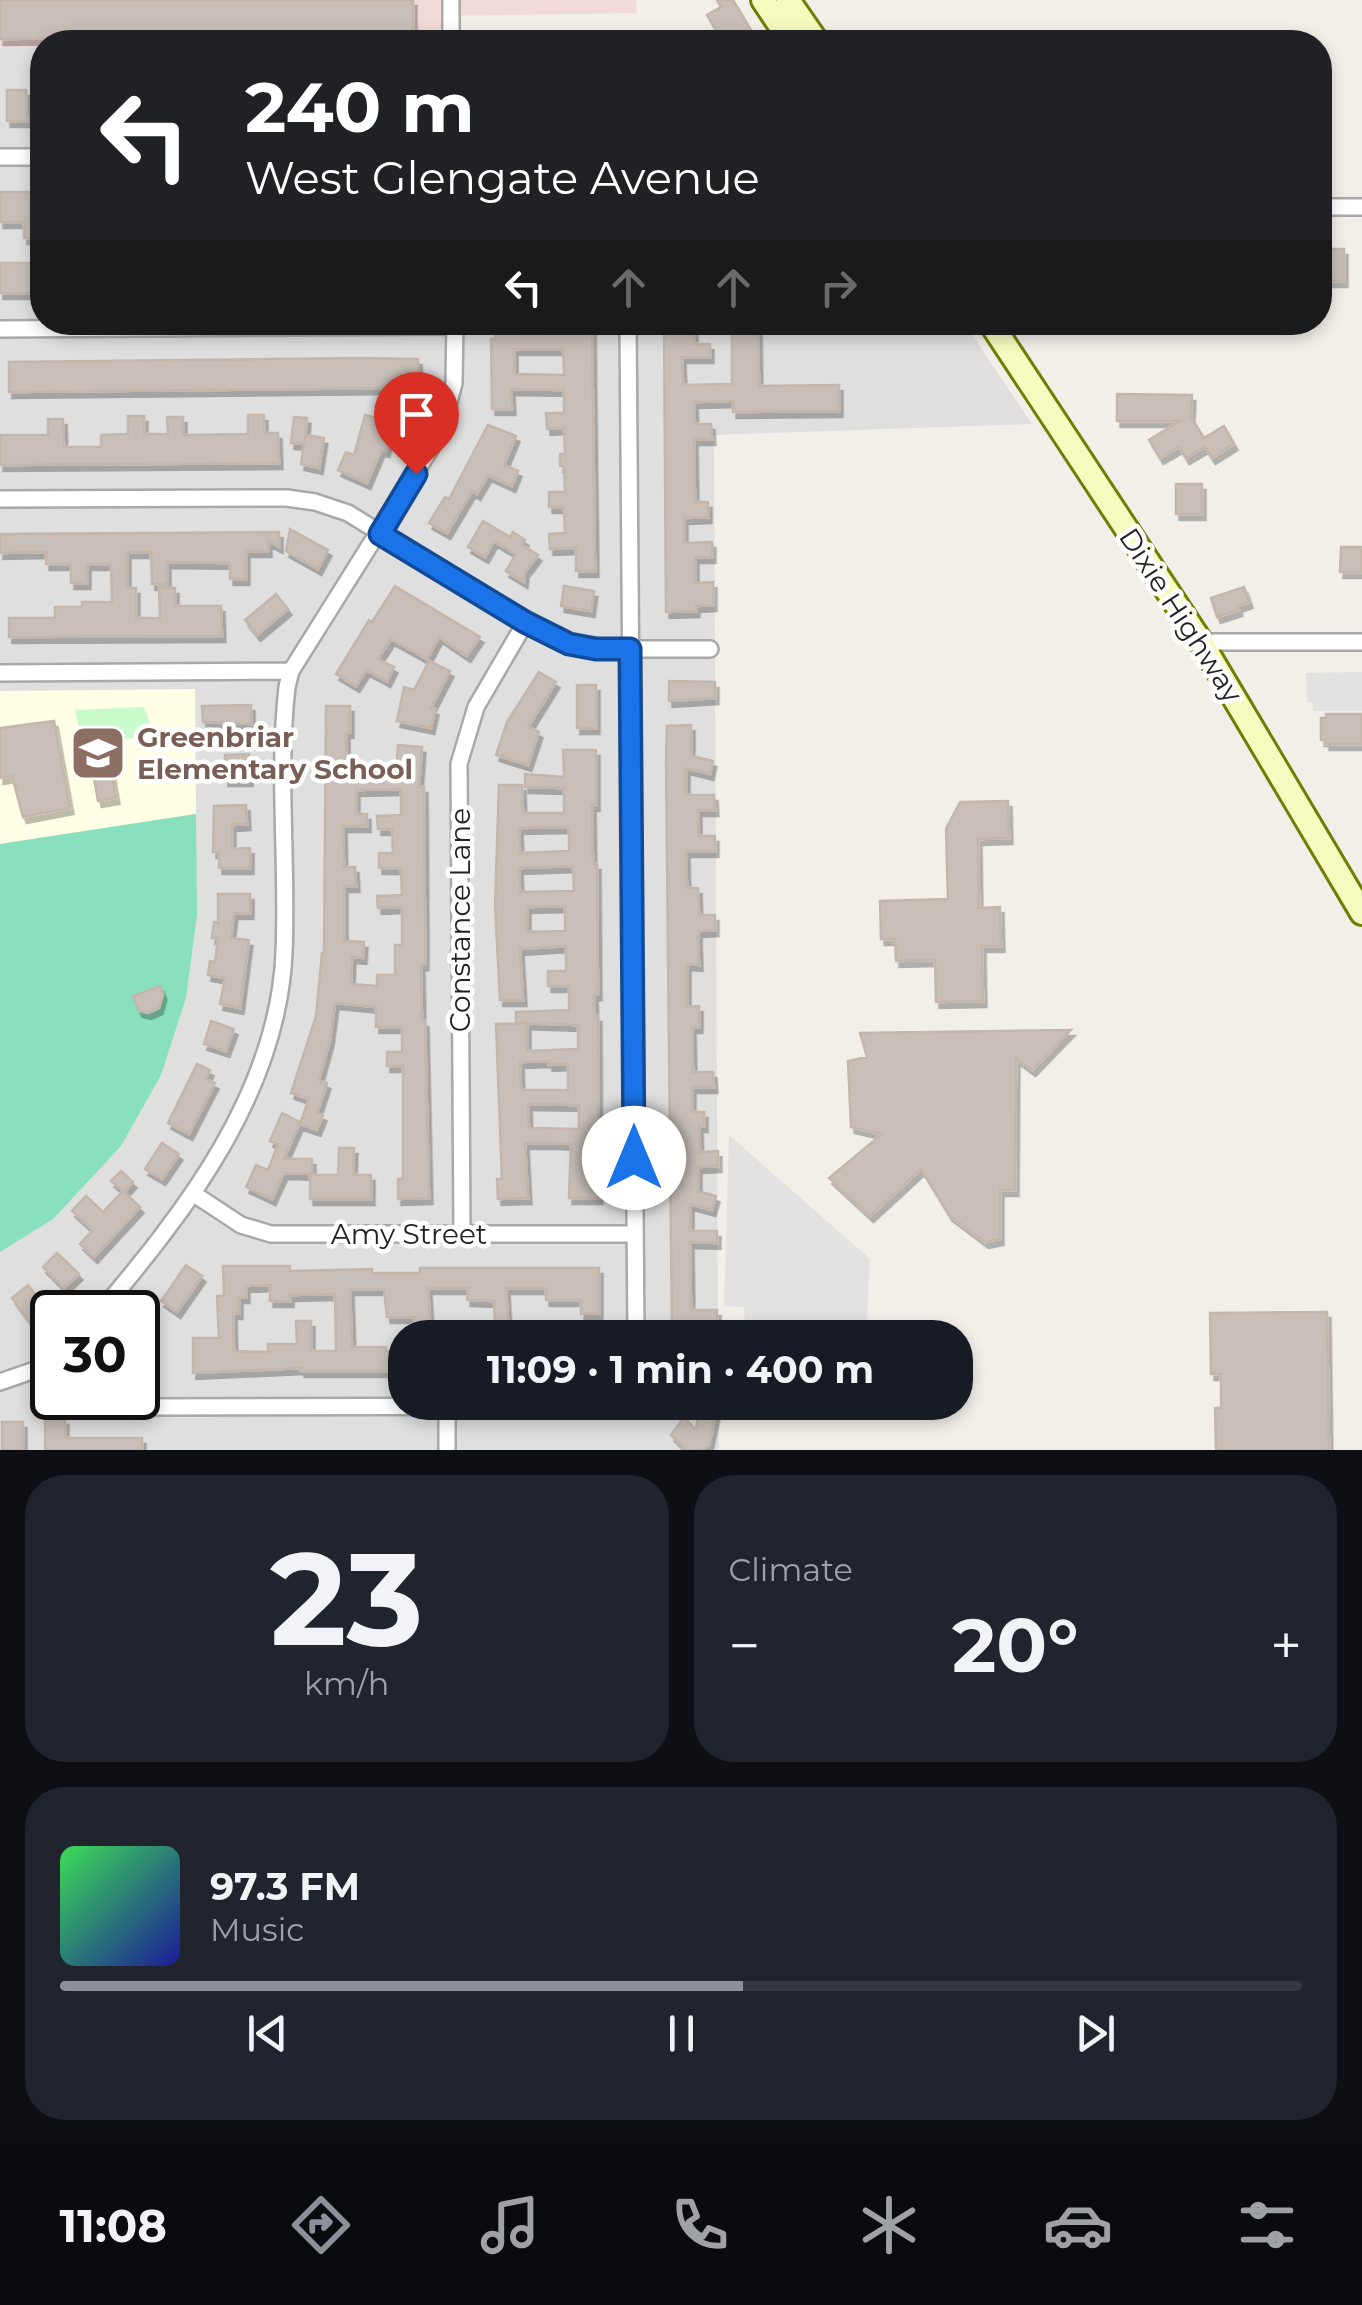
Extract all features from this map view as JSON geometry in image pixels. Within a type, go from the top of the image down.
[{"type":"main road","points":[[762,0],[783,30]]},
{"type":"main road","points":[[788,0],[809,30]]},
{"type":"main road","name":"Dixie Highway","points":[[999,335],[1201,642],[1362,913]]},
{"type":"street","points":[[451,0],[451,30]]},
{"type":"street","points":[[0,157],[30,157]]},
{"type":"street","points":[[1332,207],[1362,207]]},
{"type":"street","points":[[0,329],[30,329]]},
{"type":"street","points":[[118,1290],[194,1194],[227,1139],[263,1062],[281,981],[285,700],[291,671],[441,432],[454,383],[455,335]]},
{"type":"street","points":[[628,335],[636,1320]]},
{"type":"street","points":[[0,499],[287,498],[316,502],[348,514],[525,622],[569,644],[596,649],[710,649]]},
{"type":"street","name":"Constance Lane","points":[[462,1234],[458,764],[476,706],[525,622]]},
{"type":"street","points":[[1201,642],[1362,642]]},
{"type":"street","points":[[0,672],[291,671]]},
{"type":"street","name":"Amy Street","points":[[194,1194],[241,1225],[271,1234],[635,1234]]},
{"type":"street","points":[[0,1382],[30,1372]]},
{"type":"street","points":[[160,1408],[388,1407]]},
{"type":"street","points":[[447,1420],[447,1450]]},
{"type":"shaded area","points":[[0,0],[636,0],[637,13],[442,16],[441,30],[30,30],[30,48],[0,48]]},
{"type":"shaded area","points":[[0,48],[30,48],[30,335],[972,335],[1032,424],[714,435],[718,1320],[388,1320],[388,1420],[719,1420],[719,1450],[0,1450]]},
{"type":"shaded area","points":[[1362,672],[1362,711],[1313,711],[1313,702],[1307,702],[1306,673]]},
{"type":"shaded area","name":"Greenbriar Elementary School","points":[[195,689],[196,814],[0,844],[0,691]]},
{"type":"shaded area","points":[[729,1135],[870,1259],[867,1320],[744,1320],[744,1307],[724,1306]]},
{"type":"green space","points":[[144,707],[154,735],[83,745],[75,710]]},
{"type":"green space","points":[[196,814],[197,915],[186,998],[161,1075],[121,1146],[53,1219],[0,1252],[0,844]]},
{"type":"building","points":[[0,0],[413,0],[413,30],[30,30],[30,39],[0,39]]},
{"type":"building","points":[[717,0],[733,0],[751,30],[716,30],[707,15],[721,7]]},
{"type":"building","points":[[7,90],[26,90],[27,121],[7,121]]},
{"type":"building","points":[[0,192],[30,192],[30,238],[24,238],[24,222],[0,222]]},
{"type":"building","points":[[1332,249],[1344,249],[1344,281],[1332,281]]},
{"type":"building","points":[[0,263],[30,263],[30,293],[0,293]]},
{"type":"building","points":[[495,335],[592,335],[595,571],[576,571],[576,548],[550,549],[549,534],[565,533],[564,507],[549,507],[549,492],[565,492],[560,454],[565,454],[564,428],[547,429],[546,413],[564,413],[564,390],[511,389],[512,409],[492,409],[491,339]],"holes":[[[514,349],[563,349],[564,375],[514,374]]]},
{"type":"building","points":[[664,335],[694,335],[694,344],[710,344],[710,357],[682,357],[683,385],[732,384],[732,335],[758,335],[759,386],[839,385],[839,411],[733,412],[733,401],[694,402],[695,424],[711,424],[712,439],[694,439],[695,502],[708,502],[708,517],[684,518],[684,543],[712,542],[712,557],[695,557],[695,583],[713,582],[713,605],[696,606],[696,611],[666,612]]},
{"type":"building","points":[[418,359],[419,410],[402,410],[399,388],[9,392],[9,362]]},
{"type":"building","points":[[1117,394],[1192,395],[1191,417],[1204,438],[1224,426],[1234,444],[1212,458],[1205,447],[1186,458],[1179,447],[1160,458],[1149,440],[1180,421],[1117,421]]},
{"type":"building","points":[[248,415],[264,415],[264,433],[278,433],[279,463],[0,465],[0,435],[48,435],[48,419],[63,419],[64,447],[101,447],[101,435],[128,434],[128,416],[144,416],[144,434],[168,434],[167,417],[183,417],[183,435],[248,434]]},
{"type":"building","points":[[365,415],[381,419],[378,429],[391,432],[386,451],[381,450],[367,483],[338,470],[346,452],[354,455]]},
{"type":"building","points":[[294,417],[307,418],[305,440],[306,435],[324,438],[319,468],[301,464],[304,444],[291,443]]},
{"type":"building","points":[[488,425],[516,436],[504,465],[518,471],[512,486],[488,475],[477,494],[472,491],[447,533],[429,523],[445,497],[449,499]]},
{"type":"building","points":[[1176,484],[1202,484],[1202,514],[1176,514]]},
{"type":"building","points":[[483,521],[510,537],[513,532],[525,540],[522,545],[538,555],[525,572],[524,582],[506,571],[516,554],[494,541],[485,557],[468,547]]},
{"type":"building","points":[[290,529],[328,550],[318,569],[286,551]]},
{"type":"building","points":[[279,532],[279,547],[268,541],[268,551],[246,551],[246,579],[230,579],[230,563],[167,562],[167,584],[152,584],[151,552],[127,552],[127,588],[136,588],[136,618],[160,618],[159,588],[175,588],[175,606],[221,606],[222,636],[9,637],[9,618],[55,618],[55,607],[112,602],[111,564],[87,564],[87,583],[71,583],[71,564],[46,564],[46,552],[0,553],[0,534]]},
{"type":"building","points":[[1341,547],[1362,547],[1362,572],[1340,572]]},
{"type":"building","points":[[395,586],[480,637],[467,656],[439,637],[427,659],[391,639],[378,659],[394,667],[387,681],[366,670],[356,686],[336,674]]},
{"type":"building","points":[[564,586],[594,591],[591,611],[561,606]]},
{"type":"building","points":[[1244,587],[1249,602],[1217,617],[1211,598]]},
{"type":"building","points":[[276,594],[288,609],[257,635],[245,620]]},
{"type":"building","points":[[429,661],[450,671],[431,708],[435,709],[431,728],[397,721],[404,687],[414,690]]},
{"type":"building","points":[[539,672],[556,682],[528,727],[539,732],[528,765],[496,755],[507,722]]},
{"type":"building","points":[[669,681],[715,682],[715,698],[669,701]]},
{"type":"building","points":[[577,685],[596,685],[596,728],[577,728]]},
{"type":"building","points":[[251,705],[251,724],[203,722],[202,706]]},
{"type":"building","points":[[326,706],[350,706],[346,776],[396,774],[398,745],[422,747],[419,787],[424,787],[425,964],[421,965],[429,1198],[398,1199],[398,1179],[403,1179],[403,1066],[387,1066],[387,1052],[402,1052],[402,1027],[376,1027],[376,1007],[335,1003],[319,1080],[327,1083],[317,1113],[323,1115],[317,1130],[300,1124],[309,1099],[291,1093],[316,1016],[324,953]],"holes":[[[401,789],[401,815],[377,816],[378,829],[392,829],[393,853],[379,853],[379,868],[401,868],[402,895],[377,896],[378,908],[402,907],[402,945],[395,945],[395,975],[377,975],[377,986],[351,984],[352,957],[363,958],[364,942],[344,941],[344,886],[356,886],[355,867],[344,867],[343,826],[367,826],[367,814],[356,814],[356,790]]]},
{"type":"building","points":[[1326,714],[1362,714],[1362,744],[1326,744],[1326,740],[1321,740],[1321,718],[1326,718]]},
{"type":"building","points":[[54,721],[70,808],[23,817],[12,776],[0,778],[0,728]]},
{"type":"building","points":[[691,725],[691,756],[713,761],[710,774],[686,768],[686,795],[714,795],[715,810],[698,810],[698,836],[715,836],[715,851],[686,851],[687,888],[698,888],[699,915],[715,915],[715,930],[698,931],[699,965],[687,964],[687,1007],[699,1006],[699,1027],[692,1027],[693,1072],[713,1072],[714,1087],[692,1087],[692,1112],[704,1112],[704,1126],[699,1126],[700,1152],[718,1151],[718,1166],[698,1167],[698,1191],[716,1196],[712,1210],[690,1204],[690,1231],[717,1231],[717,1243],[690,1242],[691,1310],[717,1310],[717,1320],[672,1320],[667,726]]},
{"type":"building","points":[[563,750],[596,750],[596,805],[592,805],[593,864],[597,864],[598,994],[594,995],[598,1016],[599,1198],[569,1198],[571,1144],[525,1143],[528,1198],[498,1199],[497,1179],[502,1179],[496,1024],[522,1023],[516,1023],[516,1012],[569,1010],[569,986],[548,986],[548,971],[566,971],[566,946],[520,949],[523,1000],[500,1000],[495,905],[499,785],[522,785],[523,813],[564,813],[564,788],[525,787],[525,774],[564,777]],"holes":[[[569,827],[569,851],[520,853],[519,828]],[[573,866],[574,891],[520,892],[519,868]],[[565,906],[565,931],[527,932],[527,907]],[[527,1023],[578,1025],[578,1049],[527,1051]],[[520,1062],[568,1064],[568,1090],[521,1090]],[[528,1104],[579,1105],[579,1129],[529,1128]]]},
{"type":"building","points":[[108,752],[116,798],[98,801],[90,755]]},
{"type":"building","points":[[249,754],[249,780],[225,780],[225,755]]},
{"type":"building","points":[[1008,801],[1009,838],[978,839],[979,908],[1000,907],[1001,946],[982,946],[983,1001],[936,1002],[935,960],[896,961],[895,939],[881,939],[880,901],[948,899],[946,829],[960,802]]},
{"type":"building","points":[[246,805],[247,824],[232,825],[232,849],[250,848],[250,868],[219,868],[219,852],[213,852],[214,806]]},
{"type":"building","points":[[218,894],[250,894],[250,913],[234,913],[231,938],[249,940],[240,1008],[220,1004],[225,978],[208,975],[210,961],[215,962],[218,938],[212,938],[214,922],[218,923]]},
{"type":"building","points":[[160,986],[163,994],[159,1008],[148,1013],[139,1011],[133,996]]},
{"type":"building","points":[[211,1021],[234,1029],[226,1051],[204,1044]]},
{"type":"building","points":[[1071,1030],[1032,1070],[1016,1058],[1015,1190],[1000,1190],[1000,1239],[985,1242],[949,1215],[921,1169],[870,1216],[829,1178],[882,1134],[851,1127],[848,1061],[867,1057],[860,1033]]},
{"type":"building","points":[[197,1064],[210,1070],[206,1079],[215,1083],[189,1134],[168,1123]]},
{"type":"building","points":[[282,1113],[300,1122],[284,1159],[312,1159],[312,1174],[284,1173],[272,1199],[246,1187],[256,1165],[268,1170],[278,1144],[270,1141]]},
{"type":"building","points":[[162,1143],[179,1154],[162,1179],[145,1169]]},
{"type":"building","points":[[339,1148],[354,1148],[353,1175],[371,1175],[371,1199],[310,1199],[310,1175],[338,1175]]},
{"type":"building","points":[[121,1171],[133,1182],[124,1192],[140,1207],[94,1257],[80,1244],[93,1230],[72,1211],[86,1196],[103,1212],[123,1191],[111,1181]]},
{"type":"building","points":[[57,1253],[79,1274],[64,1288],[43,1267]]},
{"type":"building","points":[[186,1265],[202,1276],[177,1312],[161,1301]]},
{"type":"building","points":[[223,1266],[290,1266],[290,1271],[372,1269],[372,1273],[420,1273],[420,1268],[599,1268],[599,1313],[581,1314],[581,1300],[546,1300],[546,1288],[506,1288],[508,1320],[495,1320],[494,1301],[467,1300],[468,1288],[428,1288],[430,1320],[414,1320],[387,1317],[384,1289],[350,1289],[352,1347],[386,1347],[388,1371],[301,1368],[193,1373],[193,1338],[219,1338],[217,1296],[224,1296]],"holes":[[[270,1285],[270,1301],[290,1301],[290,1295],[335,1294],[336,1351],[311,1351],[311,1321],[296,1321],[297,1344],[268,1344],[268,1352],[234,1351],[233,1313],[239,1313],[239,1297],[246,1297],[246,1286]]]},
{"type":"building","points":[[28,1285],[32,1290],[30,1322],[12,1298]]},
{"type":"building","points":[[1327,1312],[1329,1450],[1216,1450],[1215,1408],[1221,1408],[1221,1374],[1211,1374],[1210,1313]]},
{"type":"building","points":[[45,1420],[65,1420],[65,1438],[142,1438],[142,1450],[45,1450]]},
{"type":"building","points":[[682,1420],[696,1430],[697,1420],[714,1420],[709,1445],[703,1450],[686,1450],[671,1435]]},
{"type":"building","points":[[2,1422],[23,1422],[23,1450],[2,1450]]},
{"type":"place","name":"Greenbriar Elementary School","points":[[98,753]]},
{"type":"route","points":[[416,474],[380,534],[525,622],[569,644],[630,649],[634,1158]]}]
